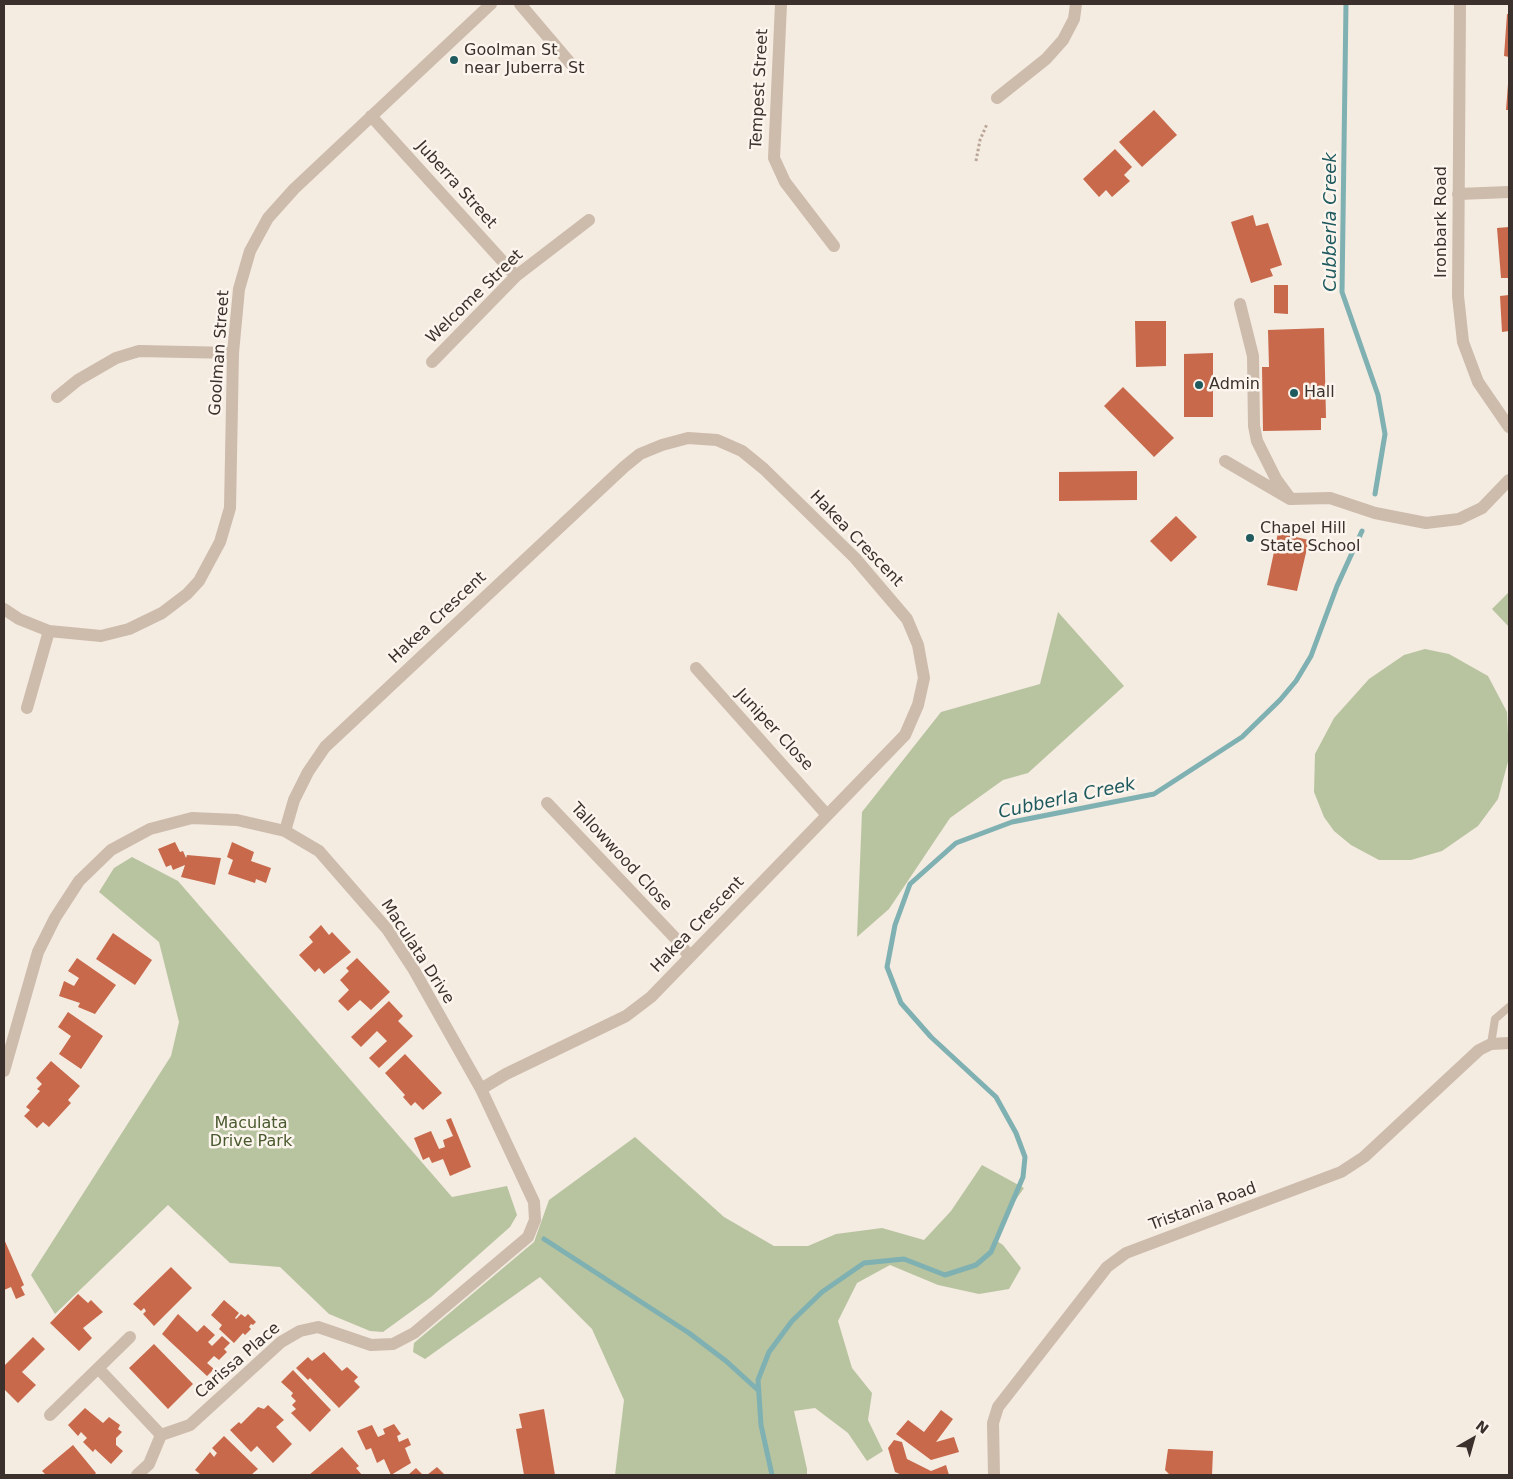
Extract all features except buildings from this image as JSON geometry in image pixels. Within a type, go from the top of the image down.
[{"type":"street","name":"Goolman Street","points":[[4,609],[19,619],[49,631],[101,636],[128,629],[162,613],[187,594],[199,581],[220,542],[230,508],[233,353],[239,289],[250,251],[268,218],[294,189],[492,4]]},
{"type":"street","points":[[520,4],[571,64]]},
{"type":"street","name":"Tempest Street","points":[[781,4],[774,158],[785,182],[834,246]]},
{"type":"street","points":[[997,98],[1046,59],[1063,40],[1074,19],[1076,4]]},
{"type":"street","name":"Ironbark Road","points":[[1460,4],[1458,296],[1463,342],[1478,382],[1509,427]]},
{"type":"street","name":"Juberra Street","points":[[371,116],[516,276]]},
{"type":"street","points":[[1458,194],[1509,192]]},
{"type":"street","name":"Welcome Street","points":[[432,362],[516,276],[589,220]]},
{"type":"street","points":[[1240,304],[1253,356],[1254,426],[1257,441],[1276,479],[1290,499]]},
{"type":"street","points":[[57,397],[78,380],[116,358],[140,351],[233,353]]},
{"type":"street","name":"Hakea Crescent","points":[[285,831],[294,800],[308,772],[325,747],[640,454],[688,438],[717,440],[742,451],[764,469],[855,558],[908,619],[918,645],[924,678],[918,704],[905,735],[651,997],[626,1016],[506,1074],[480,1090]]},
{"type":"street","points":[[1224,462],[1290,499],[1330,498],[1375,513],[1426,522],[1459,519],[1482,508],[1509,480]]},
{"type":"street","points":[[27,708],[49,631]]},
{"type":"street","name":"Juniper Close","points":[[696,668],[827,815]]},
{"type":"street","name":"Tallowwood Close","points":[[547,803],[677,940],[690,957]]},
{"type":"street","name":"Maculata Drive","points":[[4,1071],[38,952],[54,918],[79,881],[111,850],[150,829],[192,818],[237,820],[285,831],[319,850],[387,929],[414,970],[480,1090],[534,1202],[535,1220],[528,1237]]},
{"type":"street","name":"Tristania Road","points":[[994,1475],[993,1424],[998,1407],[1107,1267],[1126,1253],[1341,1172],[1364,1157],[1460,1065],[1479,1050],[1491,1044],[1509,1043]]},
{"type":"street","name":"Carissa Place","points":[[161,1435],[190,1425],[281,1342],[300,1331],[318,1327],[371,1345],[393,1344],[414,1333],[528,1237]]},
{"type":"street","points":[[50,1415],[130,1337]]},
{"type":"street","points":[[98,1368],[161,1435],[149,1464],[137,1475]]},
{"type":"lane","points":[[1491,1044],[1495,1019],[1509,1007]]},
{"type":"path","points":[[976,161],[980,140],[987,124]]},
{"type":"green space","points":[[1509,592],[1509,627],[1492,609]]},
{"type":"green space","points":[[1058,612],[1124,686],[1028,773],[1003,780],[950,818],[889,909],[857,937],[862,812],[941,712],[1040,684]]},
{"type":"green space","points":[[1425,649],[1449,654],[1488,676],[1507,712],[1509,758],[1498,799],[1478,826],[1442,851],[1411,860],[1379,860],[1351,845],[1334,831],[1324,817],[1314,792],[1315,754],[1334,718],[1369,679],[1404,655]]},
{"type":"green space","name":"Maculata Drive Park","points":[[132,857],[178,881],[452,1197],[507,1186],[517,1215],[510,1227],[431,1297],[383,1332],[370,1331],[329,1314],[280,1267],[230,1263],[168,1205],[55,1314],[31,1275],[171,1056],[179,1022],[159,942],[99,892],[114,868]]},
{"type":"green space","points":[[635,1137],[724,1217],[774,1246],[808,1246],[836,1234],[882,1228],[924,1240],[951,1211],[982,1165],[1024,1188],[1010,1208],[994,1239],[1003,1245],[1021,1268],[1009,1289],[979,1294],[938,1285],[890,1265],[857,1283],[838,1321],[852,1368],[872,1393],[868,1420],[883,1451],[867,1461],[848,1433],[815,1408],[794,1411],[807,1475],[615,1475],[624,1400],[592,1329],[540,1277],[425,1359],[413,1352],[414,1343],[534,1242],[549,1200]]},
{"type":"waterway","name":"Cubberla Creek","points":[[1346,4],[1342,292],[1378,395],[1385,434],[1375,494]]},
{"type":"waterway","name":"Cubberla Creek","points":[[772,1475],[761,1425],[758,1380],[769,1352],[792,1321],[822,1292],[864,1263],[904,1259],[945,1275],[976,1265],[991,1252],[1023,1177],[1025,1157],[1016,1133],[996,1097],[931,1037],[901,1003],[887,967],[895,925],[910,884],[956,843],[1012,822],[1154,794],[1242,737],[1280,700],[1296,681],[1311,656],[1337,586],[1362,531]]},
{"type":"waterway","points":[[544,1239],[689,1333],[726,1361],[759,1391]]},
{"type":"place","name":"Goolman St near Juberra St","points":[[454,60]]},
{"type":"place","name":"Admin","points":[[1199,385]]},
{"type":"place","name":"Hall","points":[[1294,393]]},
{"type":"place","name":"Chapel Hill State School","points":[[1250,538]]}]
